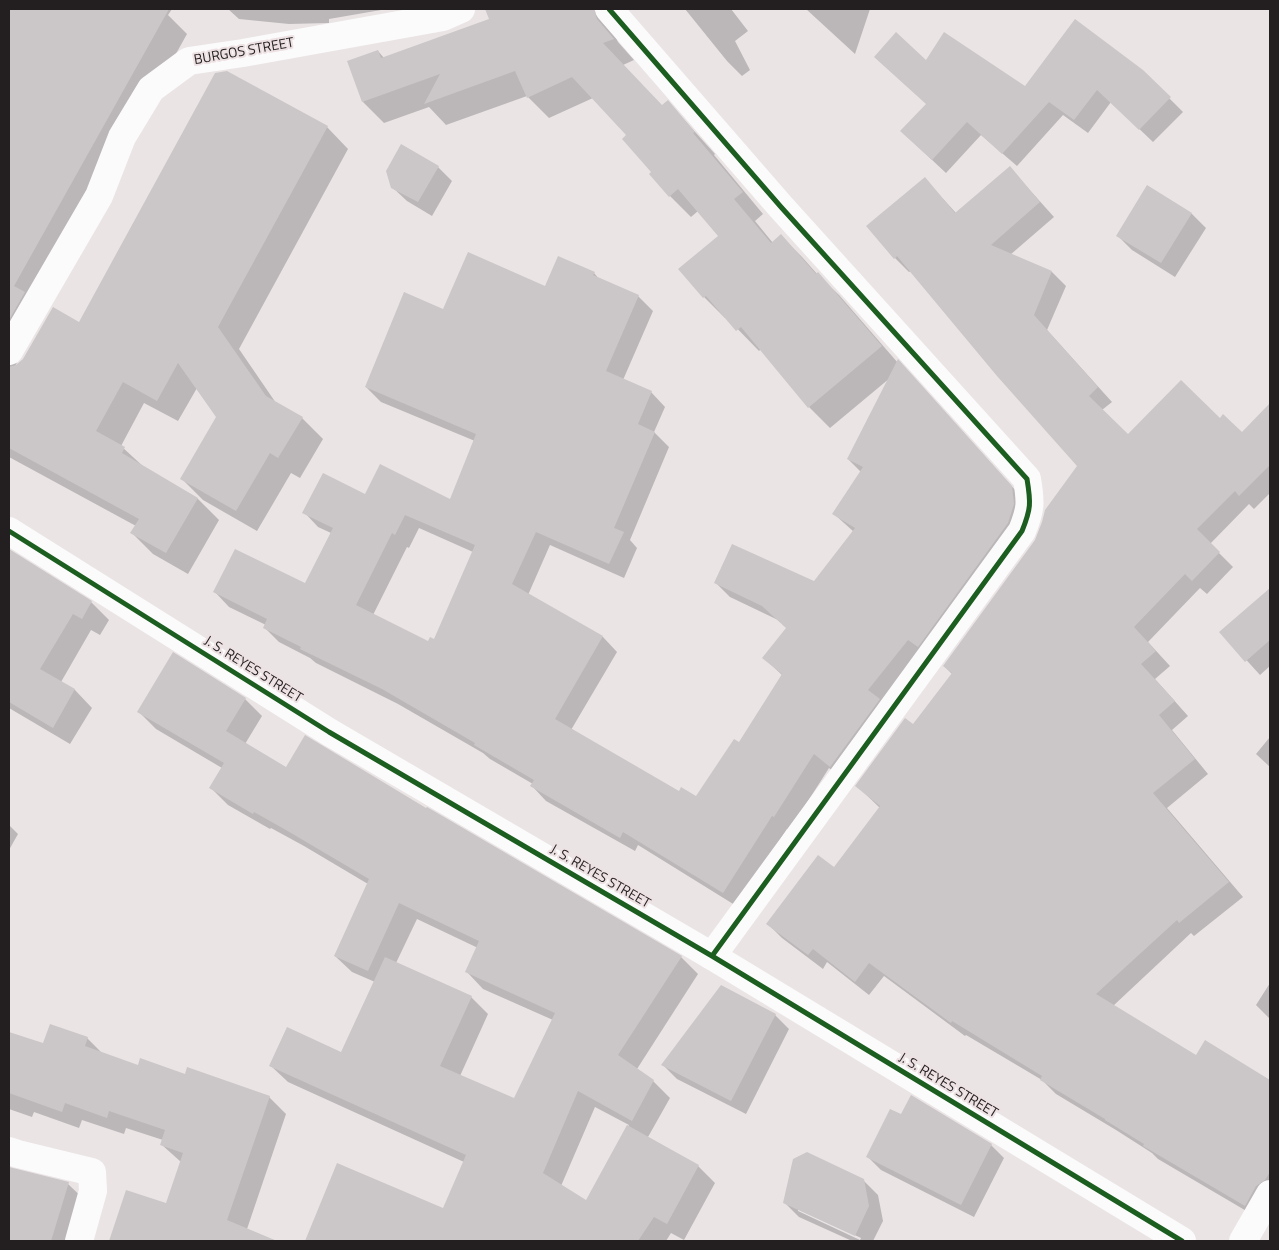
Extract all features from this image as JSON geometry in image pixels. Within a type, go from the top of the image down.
[{"type":"street","name":"BURGOS STREET","points":[[9,351],[99,196],[122,137],[151,89],[190,61],[443,17],[461,9]]},
{"type":"street","points":[[609,9],[781,207],[1027,479],[1031,501],[1022,531],[712,956]]},
{"type":"street","name":"J. S. REYES STREET","points":[[9,531],[329,732],[712,956],[1182,1241]]},
{"type":"street","points":[[9,1151],[92,1172],[93,1191],[79,1241]]},
{"type":"street","points":[[1243,1241],[1270,1194]]},
{"type":"building","points":[[9,9],[169,9],[14,286],[25,292],[9,320]]},
{"type":"building","points":[[485,9],[594,9],[597,19],[614,39],[603,43],[662,105],[668,100],[695,132],[693,133],[743,192],[734,199],[771,243],[781,234],[816,274],[818,272],[882,346],[808,408],[741,327],[736,331],[706,296],[703,298],[678,269],[718,236],[678,189],[669,197],[649,174],[651,172],[622,139],[626,135],[572,77],[527,98],[515,71],[424,104],[440,74],[362,102],[347,61],[378,50],[381,58],[489,19]]},
{"type":"building","points":[[1075,19],[1143,70],[1171,97],[1139,130],[1097,90],[1074,120],[1049,102],[1002,154],[967,122],[932,160],[900,131],[926,104],[874,57],[896,32],[926,60],[944,32],[1025,86]]},
{"type":"building","points":[[227,71],[328,126],[218,327],[266,396],[303,417],[278,458],[270,453],[236,511],[180,479],[216,417],[178,363],[157,401],[123,382],[96,431],[125,447],[122,453],[198,498],[166,553],[130,533],[139,519],[9,448],[9,367],[16,365],[23,359],[53,307],[79,322],[215,73]]},
{"type":"building","points":[[401,144],[439,166],[418,202],[391,188],[386,171]]},
{"type":"building","points":[[1010,166],[1040,202],[991,245],[1052,271],[1034,315],[1098,387],[1089,396],[1128,434],[1181,380],[1220,418],[1223,414],[1242,432],[1270,403],[1270,465],[1239,496],[1235,491],[1197,529],[1220,552],[1192,581],[1185,574],[1134,627],[1156,651],[1141,664],[1175,701],[1159,715],[1195,759],[1153,793],[1229,882],[1179,923],[1177,920],[1096,994],[1196,1055],[1205,1040],[1270,1080],[1270,1172],[1265,1180],[1256,1186],[1245,1206],[1143,1146],[1144,1144],[1105,1119],[1040,1080],[1042,1076],[952,1021],[951,1023],[869,963],[855,982],[813,949],[808,955],[766,924],[818,855],[834,867],[880,806],[855,786],[905,718],[913,724],[952,673],[943,666],[1035,540],[1045,510],[1077,466],[997,376],[897,256],[894,259],[866,226],[925,177],[955,213]]},
{"type":"building","points":[[1147,185],[1192,213],[1161,263],[1116,236]]},
{"type":"building","points":[[468,252],[545,286],[558,256],[595,272],[593,275],[639,295],[606,371],[652,391],[638,424],[655,432],[614,528],[624,532],[609,564],[536,532],[512,584],[603,636],[555,719],[679,791],[681,787],[696,796],[734,739],[739,742],[782,674],[762,658],[786,628],[762,606],[714,583],[732,544],[814,581],[855,528],[832,514],[863,467],[847,459],[898,359],[1012,486],[1014,504],[1008,523],[918,647],[908,640],[868,690],[880,699],[830,767],[814,754],[723,893],[623,832],[620,838],[530,786],[534,780],[474,745],[475,743],[382,689],[300,649],[301,647],[263,628],[267,619],[213,592],[235,549],[305,583],[333,528],[302,513],[323,473],[365,494],[380,464],[450,499],[476,434],[365,387],[404,292],[443,309]],"holes":[[[405,515],[475,545],[434,639],[430,637],[428,641],[356,605],[392,533],[395,535]]]},
{"type":"building","points":[[9,549],[92,601],[82,619],[73,614],[40,669],[75,689],[53,728],[9,702]]},
{"type":"building","points":[[1270,588],[1270,640],[1245,662],[1219,632]]},
{"type":"building","points":[[173,652],[246,698],[226,731],[286,767],[305,735],[426,808],[682,956],[618,1055],[654,1080],[632,1121],[578,1091],[543,1173],[586,1200],[627,1125],[699,1165],[667,1224],[654,1217],[638,1241],[305,1241],[337,1163],[443,1208],[466,1155],[269,1066],[287,1027],[341,1052],[385,957],[472,996],[440,1066],[514,1098],[555,1013],[465,972],[479,941],[399,903],[368,971],[334,956],[369,879],[286,830],[254,812],[253,814],[209,788],[224,763],[137,712]]},
{"type":"building","points":[[721,985],[776,1014],[731,1101],[661,1065]]},
{"type":"building","points":[[50,1024],[88,1037],[85,1046],[138,1065],[140,1058],[185,1074],[187,1067],[270,1096],[227,1220],[277,1241],[109,1241],[126,1190],[166,1203],[183,1153],[160,1145],[165,1130],[109,1111],[107,1118],[65,1103],[62,1112],[9,1093],[9,1032],[43,1043]]},
{"type":"building","points":[[911,1095],[992,1144],[961,1205],[866,1157],[890,1109],[901,1114]]},
{"type":"building","points":[[807,1152],[864,1179],[869,1206],[855,1236],[783,1203],[793,1159]]},
{"type":"building","points":[[9,1167],[69,1182],[51,1241],[9,1241]]},
{"type":"cycle path","points":[[609,9],[781,207],[1027,479],[1029,494],[1029,511],[1022,531],[712,956]]},
{"type":"cycle path","points":[[9,531],[329,732],[712,956],[1182,1241]]}]
